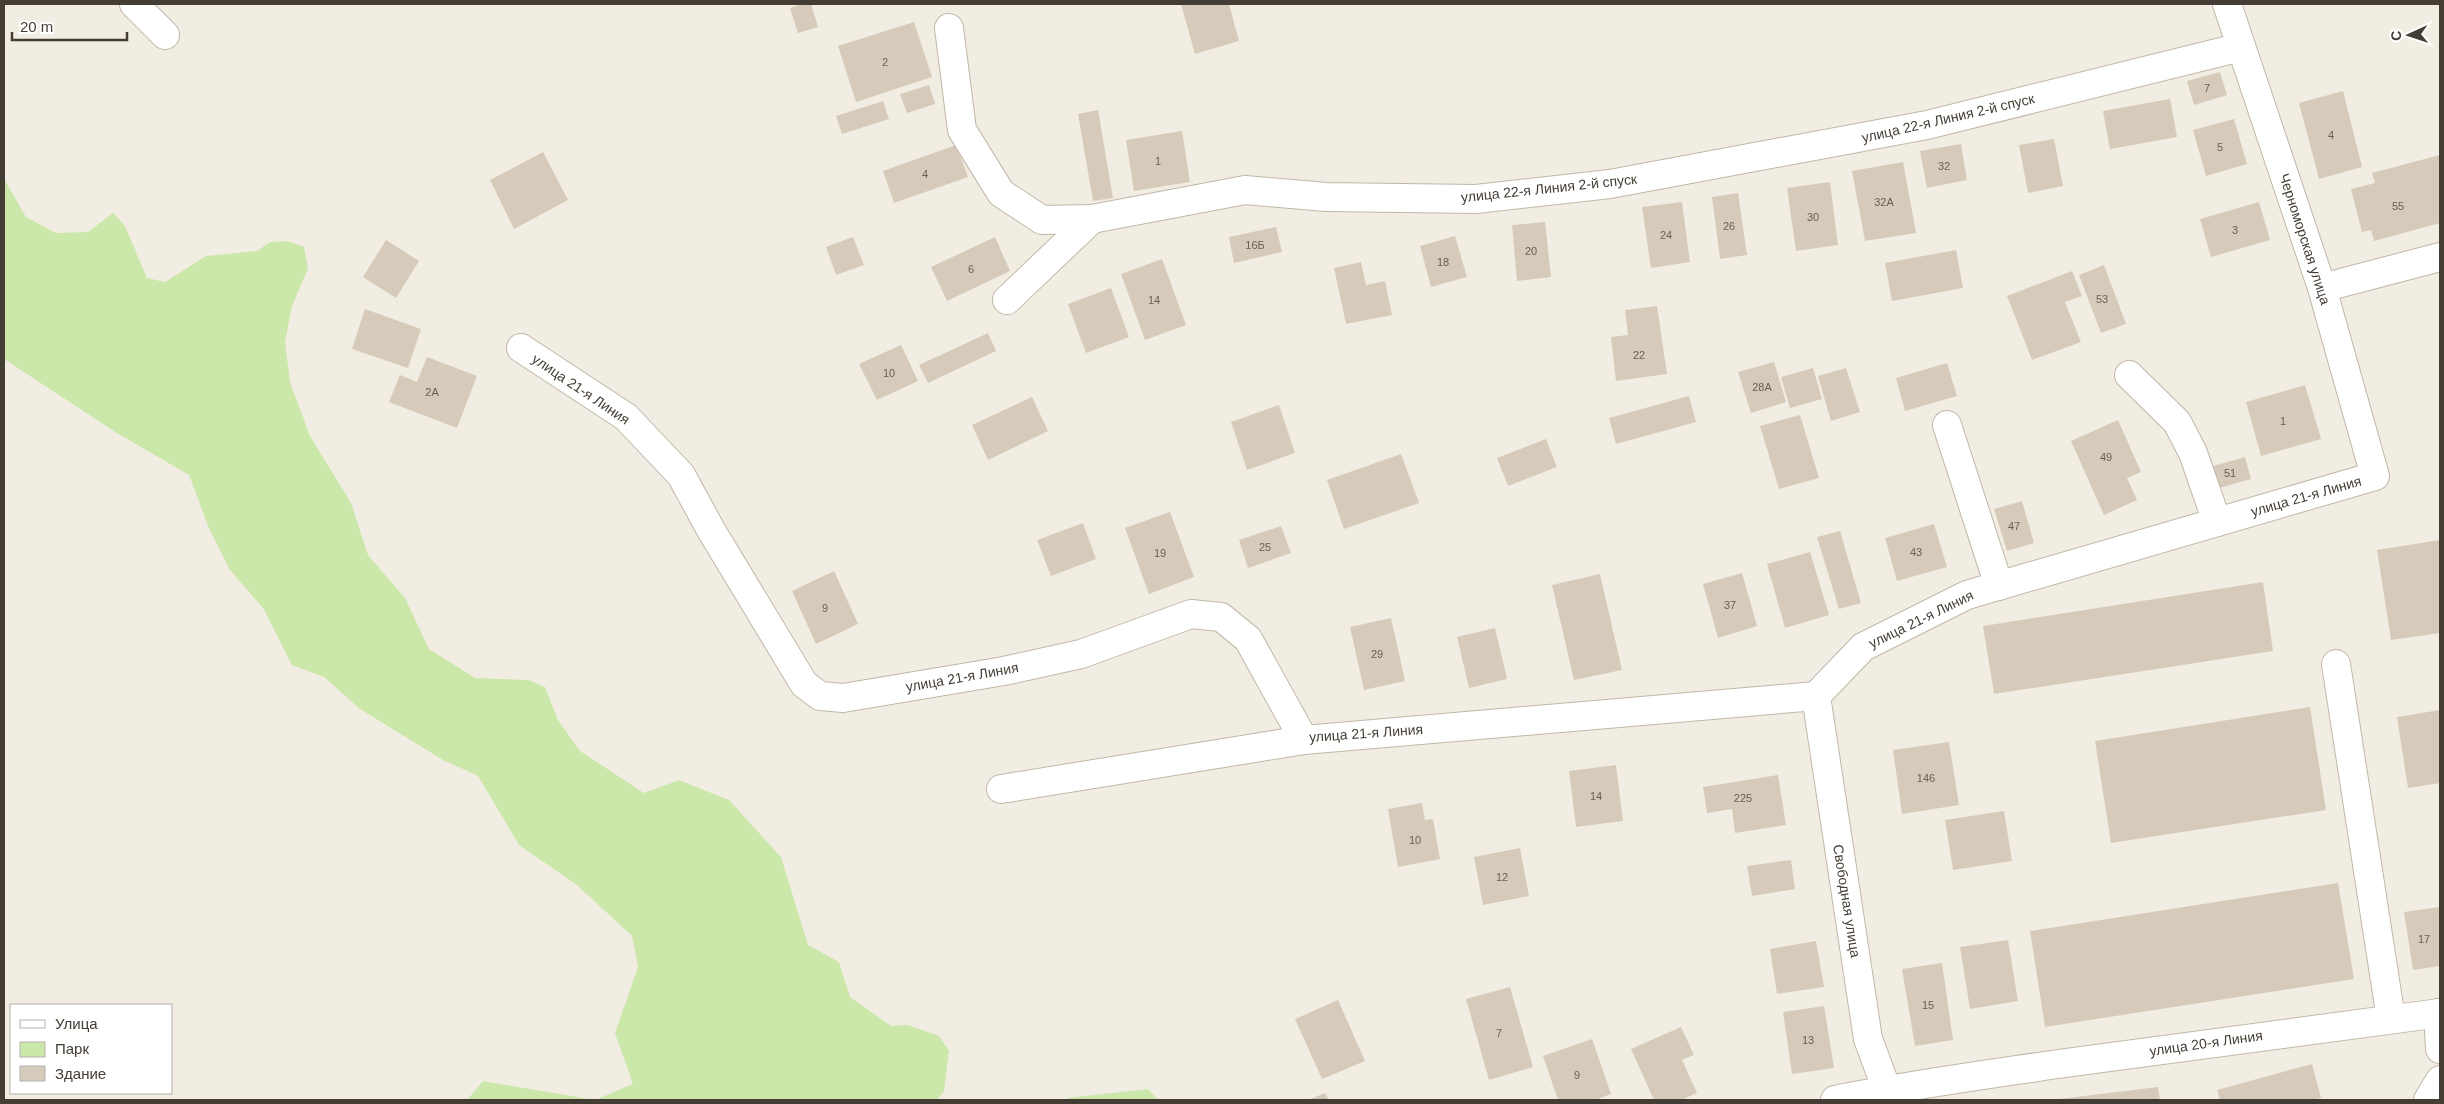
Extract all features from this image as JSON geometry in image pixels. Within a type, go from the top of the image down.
[{"type":"street","points":[[134,4],[165,35]]},
{"type":"street","name":"Черноморская улица","points":[[2227,4],[2322,288],[2375,476]]},
{"type":"street","name":"улица 22-я Линия 2-й спуск","points":[[949,28],[962,130],[1001,193],[1042,220],[1092,219],[1245,190],[1326,197],[1476,199],[1610,184],[1927,125],[2241,47]]},
{"type":"street","points":[[1007,300],[1092,219]]},
{"type":"street","points":[[2322,288],[2440,257]]},
{"type":"street","name":"улица 21-я Линия","points":[[521,348],[626,417],[681,475],[711,530],[804,684],[820,696],[843,698],[1004,671],[1081,654],[1190,614],[1221,616],[1248,639],[1304,740],[1816,696],[1863,647],[1967,595],[2375,476]]},
{"type":"street","points":[[2130,375],[2178,422],[2193,453],[2217,522]]},
{"type":"street","points":[[1948,426],[1999,586]]},
{"type":"street","points":[[2336,664],[2391,1019]]},
{"type":"street","name":"Свободная улица","points":[[1816,696],[1868,1038],[1891,1095]]},
{"type":"street","points":[[1001,789],[1304,740]]},
{"type":"street","points":[[2439,1013],[2440,1049]]},
{"type":"street","name":"улица 20-я Линия","points":[[1835,1100],[1891,1095],[1971,1077],[2251,1036],[2439,1013]]},
{"type":"street","points":[[1948,1100],[1971,1077]]},
{"type":"street","points":[[2428,1100],[2440,1080]]},
{"type":"green space","points":[[4,179],[26,217],[56,233],[88,232],[113,213],[125,226],[147,278],[165,282],[206,256],[257,251],[270,242],[288,241],[304,247],[308,268],[292,306],[285,342],[290,382],[310,436],[351,503],[368,555],[405,598],[429,649],[475,678],[528,680],[545,687],[558,720],[580,751],[644,793],[679,780],[729,800],[781,857],[808,945],[839,962],[850,997],[891,1026],[908,1025],[939,1036],[949,1051],[944,1091],[937,1100],[595,1100],[633,1084],[615,1033],[638,967],[632,936],[577,885],[519,845],[478,776],[443,760],[360,709],[324,677],[292,665],[263,608],[230,570],[209,528],[189,475],[117,433],[4,359]]},
{"type":"green space","points":[[483,1081],[595,1100],[467,1100]]},
{"type":"green space","points":[[1148,1089],[1158,1100],[1067,1100],[1068,1098]]},
{"type":"building","points":[[802,4],[811,4],[818,27],[798,33],[790,8]]},
{"type":"building","points":[[1181,4],[1229,4],[1239,41],[1195,54]]},
{"type":"building","points":[[914,22],[932,77],[856,102],[838,46]]},
{"type":"building","points":[[2220,72],[2227,95],[2194,105],[2187,81]]},
{"type":"building","points":[[929,85],[935,104],[907,113],[900,94]]},
{"type":"building","points":[[2343,91],[2362,167],[2319,179],[2299,103]]},
{"type":"building","points":[[2170,99],[2177,137],[2110,149],[2103,111]]},
{"type":"building","points":[[883,101],[889,119],[842,134],[836,116]]},
{"type":"building","points":[[1098,110],[1113,198],[1093,201],[1078,114]]},
{"type":"building","points":[[2234,119],[2247,164],[2206,176],[2193,130]]},
{"type":"building","points":[[1182,131],[1190,182],[1134,191],[1126,140]]},
{"type":"building","points":[[2054,139],[2063,186],[2028,193],[2019,145]]},
{"type":"building","points":[[1961,144],[1967,180],[1927,188],[1920,151]]},
{"type":"building","points":[[956,145],[968,177],[894,203],[883,171]]},
{"type":"building","points":[[543,152],[568,200],[514,229],[490,180]]},
{"type":"building","points":[[2440,155],[2440,223],[2374,241],[2371,230],[2362,232],[2351,189],[2375,183],[2372,173]]},
{"type":"building","points":[[1903,162],[1916,233],[1865,241],[1852,171]]},
{"type":"building","points":[[1830,182],[1838,245],[1796,251],[1787,188]]},
{"type":"building","points":[[1738,193],[1747,255],[1720,259],[1712,197]]},
{"type":"building","points":[[1682,202],[1690,262],[1651,268],[1642,207]]},
{"type":"building","points":[[2259,202],[2270,240],[2211,257],[2200,219]]},
{"type":"building","points":[[1545,222],[1551,277],[1517,281],[1512,225]]},
{"type":"building","points":[[1276,227],[1282,252],[1234,263],[1229,237]]},
{"type":"building","points":[[1455,236],[1467,277],[1431,287],[1420,246]]},
{"type":"building","points":[[853,237],[864,265],[836,275],[826,247]]},
{"type":"building","points":[[995,237],[1010,271],[947,301],[931,267]]},
{"type":"building","points":[[386,240],[419,261],[396,298],[363,277]]},
{"type":"building","points":[[1956,250],[1963,288],[1892,301],[1885,263]]},
{"type":"building","points":[[1162,259],[1186,325],[1145,340],[1121,274]]},
{"type":"building","points":[[1361,262],[1366,285],[1385,281],[1392,315],[1346,324],[1334,268]]},
{"type":"building","points":[[2104,265],[2126,324],[2101,333],[2079,275]]},
{"type":"building","points":[[2072,271],[2082,296],[2065,302],[2081,342],[2032,360],[2007,296]]},
{"type":"building","points":[[1111,288],[1129,337],[1086,353],[1068,304]]},
{"type":"building","points":[[1657,306],[1667,374],[1616,381],[1611,337],[1628,335],[1625,310]]},
{"type":"building","points":[[365,309],[421,329],[408,368],[352,349]]},
{"type":"building","points":[[988,333],[996,351],[928,383],[919,365]]},
{"type":"building","points":[[901,345],[918,381],[877,400],[859,364]]},
{"type":"building","points":[[427,357],[477,376],[457,428],[389,402],[400,375],[417,382]]},
{"type":"building","points":[[1774,362],[1786,402],[1751,413],[1738,372]]},
{"type":"building","points":[[1947,363],[1957,396],[1905,411],[1896,378]]},
{"type":"building","points":[[1813,368],[1822,399],[1790,408],[1781,377]]},
{"type":"building","points":[[1846,368],[1860,412],[1831,421],[1818,376]]},
{"type":"building","points":[[2305,385],[2321,439],[2261,456],[2246,402]]},
{"type":"building","points":[[1689,396],[1696,422],[1616,444],[1609,418]]},
{"type":"building","points":[[1032,397],[1048,431],[988,460],[972,425]]},
{"type":"building","points":[[1279,405],[1295,453],[1247,470],[1231,422]]},
{"type":"building","points":[[1800,415],[1819,478],[1779,489],[1760,426]]},
{"type":"building","points":[[2118,420],[2141,472],[2127,478],[2137,500],[2104,515],[2071,441]]},
{"type":"building","points":[[1546,439],[1557,467],[1508,486],[1497,458]]},
{"type":"building","points":[[1401,454],[1419,503],[1344,529],[1327,480]]},
{"type":"building","points":[[2245,457],[2251,479],[2216,489],[2210,467]]},
{"type":"building","points":[[2022,501],[2034,543],[2007,551],[1994,509]]},
{"type":"building","points":[[1170,512],[1194,577],[1149,594],[1125,528]]},
{"type":"building","points":[[1083,523],[1096,559],[1051,576],[1037,540]]},
{"type":"building","points":[[1934,524],[1947,567],[1897,581],[1885,538]]},
{"type":"building","points":[[1281,526],[1291,553],[1248,568],[1239,540]]},
{"type":"building","points":[[1840,531],[1861,603],[1839,609],[1817,537]]},
{"type":"building","points":[[2440,540],[2440,633],[2391,640],[2377,550]]},
{"type":"building","points":[[1810,552],[1829,615],[1785,628],[1767,564]]},
{"type":"building","points":[[834,571],[858,624],[816,644],[792,591]]},
{"type":"building","points":[[1742,573],[1757,626],[1718,638],[1703,584]]},
{"type":"building","points":[[1600,574],[1622,670],[1574,680],[1552,585]]},
{"type":"building","points":[[2263,582],[2273,651],[1994,694],[1983,626]]},
{"type":"building","points":[[1391,618],[1405,681],[1364,690],[1350,627]]},
{"type":"building","points":[[1495,628],[1507,679],[1469,688],[1457,637]]},
{"type":"building","points":[[2310,707],[2326,810],[2111,843],[2095,741]]},
{"type":"building","points":[[2440,710],[2440,783],[2408,788],[2397,717]]},
{"type":"building","points":[[1949,742],[1959,805],[1902,814],[1893,750]]},
{"type":"building","points":[[1616,765],[1623,821],[1576,827],[1569,771]]},
{"type":"building","points":[[1778,775],[1786,825],[1735,833],[1732,809],[1707,813],[1703,787]]},
{"type":"building","points":[[1422,803],[1425,820],[1433,819],[1440,859],[1398,867],[1388,809]]},
{"type":"building","points":[[2004,811],[2012,861],[1953,870],[1945,820]]},
{"type":"building","points":[[1520,848],[1529,896],[1483,905],[1474,857]]},
{"type":"building","points":[[1791,860],[1795,889],[1752,896],[1747,866]]},
{"type":"building","points":[[2338,883],[2354,979],[2045,1027],[2030,931]]},
{"type":"building","points":[[2440,907],[2440,966],[2413,970],[2404,912]]},
{"type":"building","points":[[2008,940],[2018,1001],[1970,1009],[1960,947]]},
{"type":"building","points":[[1816,941],[1824,987],[1777,994],[1770,949]]},
{"type":"building","points":[[1942,963],[1953,1040],[1915,1046],[1902,969]]},
{"type":"building","points":[[1510,987],[1533,1067],[1489,1080],[1466,999]]},
{"type":"building","points":[[1338,1000],[1365,1061],[1322,1079],[1295,1019]]},
{"type":"building","points":[[1824,1006],[1834,1068],[1792,1074],[1783,1012]]},
{"type":"building","points":[[1681,1027],[1694,1055],[1682,1060],[1697,1093],[1681,1100],[1654,1100],[1631,1049]]},
{"type":"building","points":[[1592,1039],[1611,1094],[1595,1100],[1558,1100],[1543,1056]]},
{"type":"building","points":[[2312,1064],[2321,1098],[2311,1100],[2220,1100],[2217,1090]]},
{"type":"building","points":[[2158,1087],[2160,1100],[2059,1100],[2059,1099]]},
{"type":"building","points":[[1325,1093],[1329,1100],[1308,1100]]}]
